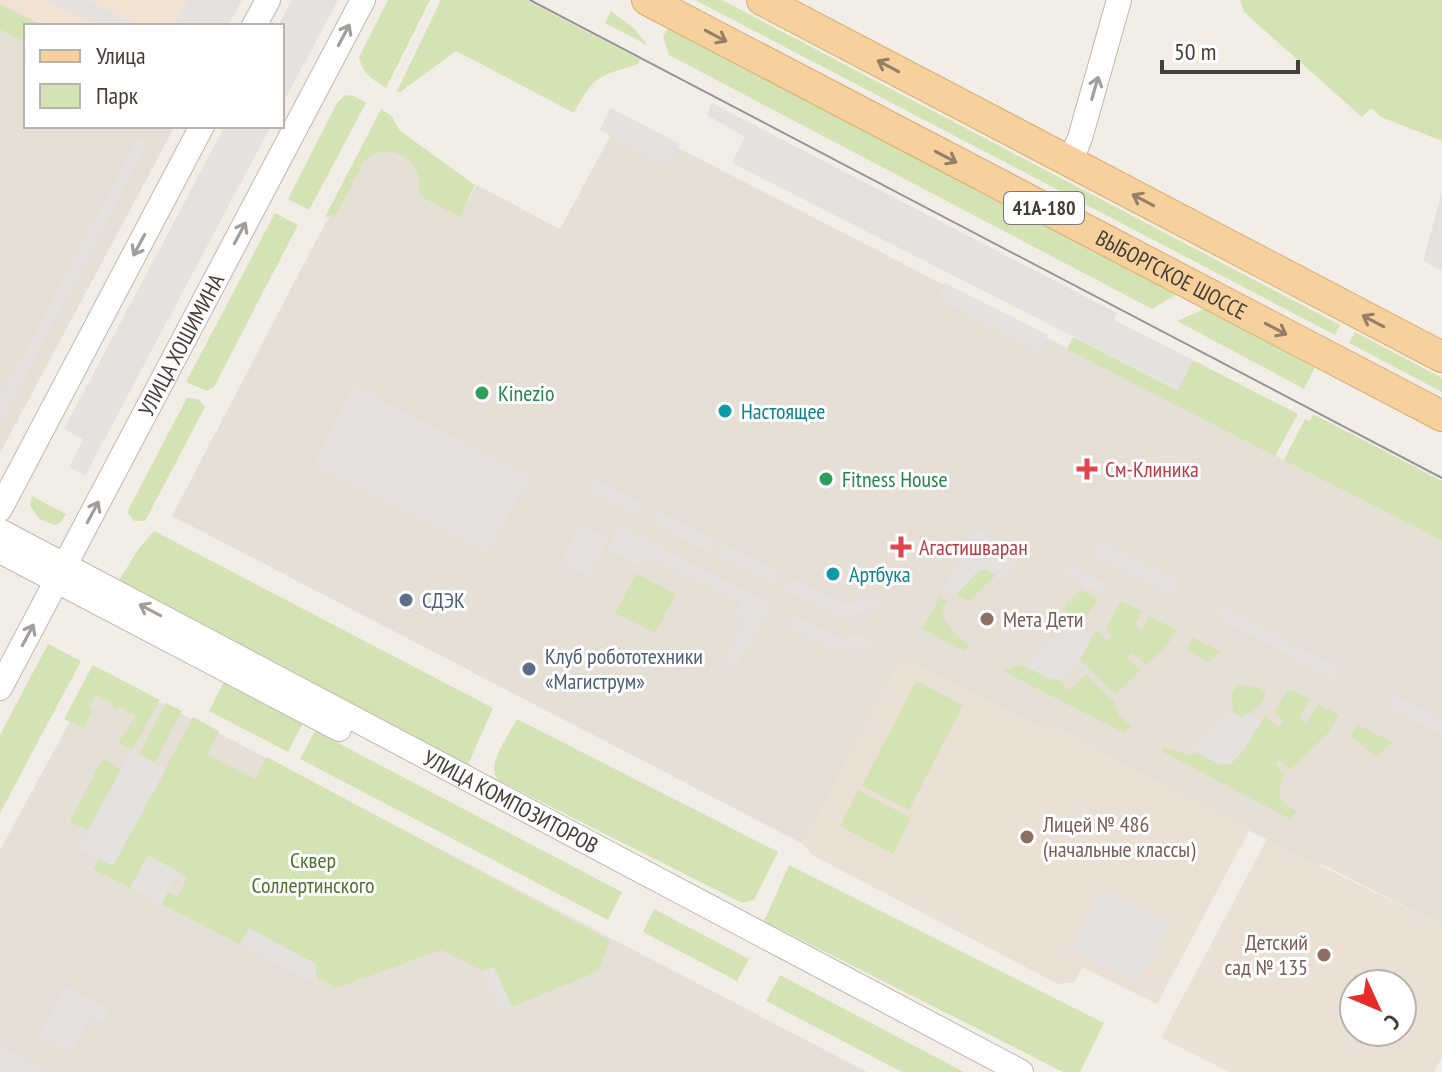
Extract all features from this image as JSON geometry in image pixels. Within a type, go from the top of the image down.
[{"type":"main road","name":"ВЫБОРГСКОЕ ШОССЕ","points":[[647,0],[1442,416]]},
{"type":"main road","name":"41А-180","points":[[762,0],[1442,357]]},
{"type":"street","points":[[255,24],[268,0]]},
{"type":"street","name":"УЛИЦА ХОШИМИНА","points":[[0,688],[363,0]]},
{"type":"street","points":[[1070,162],[1080,138],[1119,0]]},
{"type":"street","points":[[0,509],[201,128]]},
{"type":"street","name":"УЛИЦА КОМПОЗИТОРОВ","points":[[0,531],[61,573],[997,1072]]},
{"type":"street","name":"УЛИЦА КОМПОЗИТОРОВ","points":[[0,551],[61,573],[1021,1072]]},
{"type":"shaded area","points":[[0,0],[188,0],[175,24],[24,24],[24,42],[0,30]]},
{"type":"shaded area","points":[[47,0],[87,0],[135,24],[95,24]]},
{"type":"shaded area","points":[[188,0],[242,0],[229,24],[175,24]]},
{"type":"shaded area","points":[[292,0],[338,0],[284,101],[284,24],[279,24]]},
{"type":"shaded area","points":[[0,30],[24,42],[24,128],[174,128],[0,453]]},
{"type":"shaded area","points":[[712,103],[1117,313],[1114,320],[1193,360],[1178,390],[732,163],[745,137],[707,115]]},
{"type":"shaded area","points":[[611,108],[680,144],[668,167],[599,130]]},
{"type":"shaded area","points":[[620,118],[1442,541],[1442,926],[1326,866],[1307,861],[1055,728],[1037,728],[912,662],[897,666],[803,844],[172,516],[318,237],[377,132],[432,162],[417,193],[460,215],[477,185],[560,229]]},
{"type":"shaded area","points":[[224,128],[270,128],[85,476],[69,467],[83,439],[64,429]]},
{"type":"shaded area","points":[[138,138],[148,143],[0,424],[0,399]]},
{"type":"shaded area","points":[[1442,192],[1442,271],[1423,261]]},
{"type":"shaded area","points":[[945,283],[1048,335],[1039,352],[937,299]]},
{"type":"shaded area","points":[[353,385],[529,477],[488,552],[313,465]]},
{"type":"shaded area","points":[[592,478],[644,505],[639,515],[587,489]]},
{"type":"shaded area","points":[[658,511],[715,540],[709,552],[652,523]]},
{"type":"shaded area","points":[[580,524],[608,539],[588,577],[560,562]]},
{"type":"shaded area","points":[[620,526],[771,604],[737,667],[725,661],[744,623],[733,616],[741,602],[650,557],[637,564],[608,550]]},
{"type":"shaded area","points":[[974,531],[980,531],[1021,552],[1007,576],[1001,578],[985,569],[978,571],[956,595],[944,589]]},
{"type":"shaded area","points":[[1101,542],[1177,581],[1171,594],[1094,555]]},
{"type":"shaded area","points":[[724,544],[781,573],[775,584],[718,556]]},
{"type":"shaded area","points":[[1066,565],[1108,586],[1104,592],[1080,584],[1068,574],[1064,568]]},
{"type":"shaded area","points":[[788,577],[846,605],[876,595],[879,607],[845,618],[782,589]]},
{"type":"shaded area","points":[[1222,606],[1339,668],[1333,679],[1216,617]]},
{"type":"shaded area","points":[[792,614],[843,639],[869,633],[872,646],[840,651],[786,625]]},
{"type":"shaded area","points":[[1062,628],[1081,630],[1092,637],[1076,667],[1062,681],[1050,679],[1025,666]]},
{"type":"shaded area","name":"Лицей № 486 (начальные классы)","points":[[913,662],[1036,728],[1054,728],[1250,829],[1157,1004],[1082,967],[1075,982],[1058,984],[812,855],[803,844],[897,665]]},
{"type":"shaded area","points":[[98,670],[867,1072],[0,1072],[0,850]]},
{"type":"shaded area","points":[[1393,695],[1442,720],[1442,735],[1387,706]]},
{"type":"shaded area","points":[[1230,712],[1241,717],[1248,714],[1261,722],[1230,765],[1217,763],[1192,750]]},
{"type":"shaded area","points":[[132,750],[166,769],[113,866],[78,849]]},
{"type":"shaded area","name":"Детский сад № 135","points":[[1267,839],[1442,926],[1442,1057],[1434,1072],[1229,1072],[1161,1038]]},
{"type":"shaded area","points":[[148,855],[179,872],[161,904],[130,888]]},
{"type":"shaded area","points":[[1100,889],[1171,924],[1140,985],[1069,950]]},
{"type":"shaded area","points":[[249,928],[316,964],[317,985],[240,944]]},
{"type":"shaded area","points":[[494,967],[512,1007],[505,1009],[498,1006],[483,971]]},
{"type":"shaded area","points":[[65,986],[109,1009],[103,1021],[91,1016],[72,1053],[39,1035]]},
{"type":"shaded area","points":[[0,1046],[4,1048],[48,1072],[0,1072]]},
{"type":"green space","points":[[388,0],[430,0],[386,88],[372,79],[359,57]]},
{"type":"green space","points":[[441,0],[526,0],[641,60],[636,65],[598,80],[586,92],[574,113],[456,51],[400,92],[397,91]]},
{"type":"green space","points":[[695,0],[722,0],[1340,325],[1335,335]]},
{"type":"green space","points":[[1240,0],[1442,0],[1442,141],[1381,117],[1371,108],[1362,117],[1244,12]]},
{"type":"green space","points":[[0,4],[40,24],[24,24],[24,42],[0,30]]},
{"type":"green space","points":[[611,11],[636,30],[647,45],[605,23]]},
{"type":"green space","points":[[668,27],[1177,294],[1152,309],[669,55],[663,37]]},
{"type":"green space","points":[[345,95],[366,103],[309,210],[288,199],[337,103]]},
{"type":"green space","points":[[381,109],[392,116],[399,130],[475,185],[460,217],[418,195],[417,172],[411,163],[394,152],[383,152],[363,162],[336,215],[325,217]]},
{"type":"green space","points":[[275,213],[298,225],[214,387],[207,391],[186,382]]},
{"type":"green space","points":[[1204,309],[1315,367],[1304,389],[1177,321]]},
{"type":"green space","points":[[1355,332],[1442,378],[1442,392],[1349,343]]},
{"type":"green space","points":[[1073,337],[1177,390],[1193,360],[1298,414],[1275,456],[1067,349]]},
{"type":"green space","points":[[187,398],[198,399],[205,407],[145,521],[134,521],[127,512]]},
{"type":"green space","points":[[1313,414],[1442,481],[1442,541],[1284,460],[1305,419],[1310,421]]},
{"type":"green space","points":[[32,496],[66,514],[61,522],[55,525],[39,519],[30,505]]},
{"type":"green space","points":[[154,531],[493,708],[467,767],[119,580]]},
{"type":"green space","points":[[985,569],[996,575],[970,601],[956,595],[978,571]]},
{"type":"green space","points":[[636,574],[676,594],[655,633],[615,613]]},
{"type":"green space","points":[[1080,590],[1097,597],[1096,602],[1078,630],[1066,629],[1065,605]]},
{"type":"green space","points":[[940,597],[947,601],[941,614],[952,631],[969,645],[964,651],[922,629]]},
{"type":"green space","points":[[1121,601],[1142,611],[1136,624],[1142,630],[1149,616],[1177,630],[1168,644],[1146,665],[1132,652],[1127,657],[1141,670],[1115,695],[1080,659],[1096,630],[1107,641],[1113,636],[1106,629]]},
{"type":"green space","points":[[1193,637],[1221,652],[1208,662],[1186,650]]},
{"type":"green space","points":[[48,644],[81,661],[0,813],[0,735]]},
{"type":"green space","points":[[93,665],[160,700],[132,750],[118,743],[136,716],[119,707],[116,710],[113,704],[96,695],[83,728],[64,719]]},
{"type":"green space","points":[[1025,666],[1050,679],[1060,680],[1069,691],[1086,674],[1114,702],[1119,715],[1131,726],[1124,733],[1003,671]]},
{"type":"green space","points":[[916,681],[963,705],[909,810],[862,786]]},
{"type":"green space","points":[[224,682],[303,723],[288,752],[209,711]]},
{"type":"green space","points":[[1237,685],[1259,687],[1266,693],[1259,706],[1241,717],[1233,713],[1231,694]]},
{"type":"green space","points":[[1287,691],[1310,699],[1300,717],[1306,724],[1318,704],[1339,715],[1328,733],[1290,770],[1280,760],[1275,764],[1285,774],[1279,798],[1296,812],[1290,819],[1161,751],[1165,747],[1190,755],[1198,753],[1217,763],[1243,751],[1265,715],[1278,727],[1283,722],[1274,713]]},
{"type":"green space","points":[[166,703],[182,711],[155,763],[139,754]]},
{"type":"green space","name":"Сквер Соллертинского","points":[[193,717],[219,731],[208,755],[255,779],[267,757],[610,941],[598,971],[512,1007],[494,967],[483,971],[441,950],[336,988],[316,977],[316,964],[249,929],[240,944],[161,904],[168,892],[177,896],[188,877],[148,856],[130,888],[93,869],[99,859],[113,866]]},
{"type":"green space","points":[[517,719],[778,852],[754,900],[742,903],[498,780],[494,766],[496,758]]},
{"type":"green space","points":[[1358,725],[1392,742],[1377,758],[1351,736]]},
{"type":"green space","points":[[315,731],[622,892],[608,920],[300,759]]},
{"type":"green space","points":[[102,759],[121,769],[88,830],[70,822]]},
{"type":"green space","points":[[858,790],[911,818],[893,854],[840,826]]},
{"type":"green space","points":[[789,865],[1104,1023],[1080,1072],[1063,1072],[764,921]]},
{"type":"green space","points":[[654,909],[749,959],[737,981],[643,932]]},
{"type":"green space","points":[[780,975],[964,1072],[902,1072],[766,1001]]},
{"type":"tram line","points":[[530,0],[1442,478]]},
{"type":"place","name":"Kinezio","points":[[482,393]]},
{"type":"place","name":"Настоящее","points":[[725,411]]},
{"type":"place","name":"См-Клиника","points":[[1087,469]]},
{"type":"place","name":"Fitness House","points":[[826,479]]},
{"type":"place","name":"Агастишваран","points":[[901,547]]},
{"type":"place","name":"Артбука","points":[[833,574]]},
{"type":"place","name":"СДЭК","points":[[406,600]]},
{"type":"place","name":"Мета Дети","points":[[987,619]]},
{"type":"place","name":"Клуб робототехники «Магиструм»","points":[[529,669]]},
{"type":"place","name":"Лицей № 486 (начальные классы)","points":[[1027,837]]},
{"type":"place","name":"Детский сад № 135","points":[[1324,955]]}]
